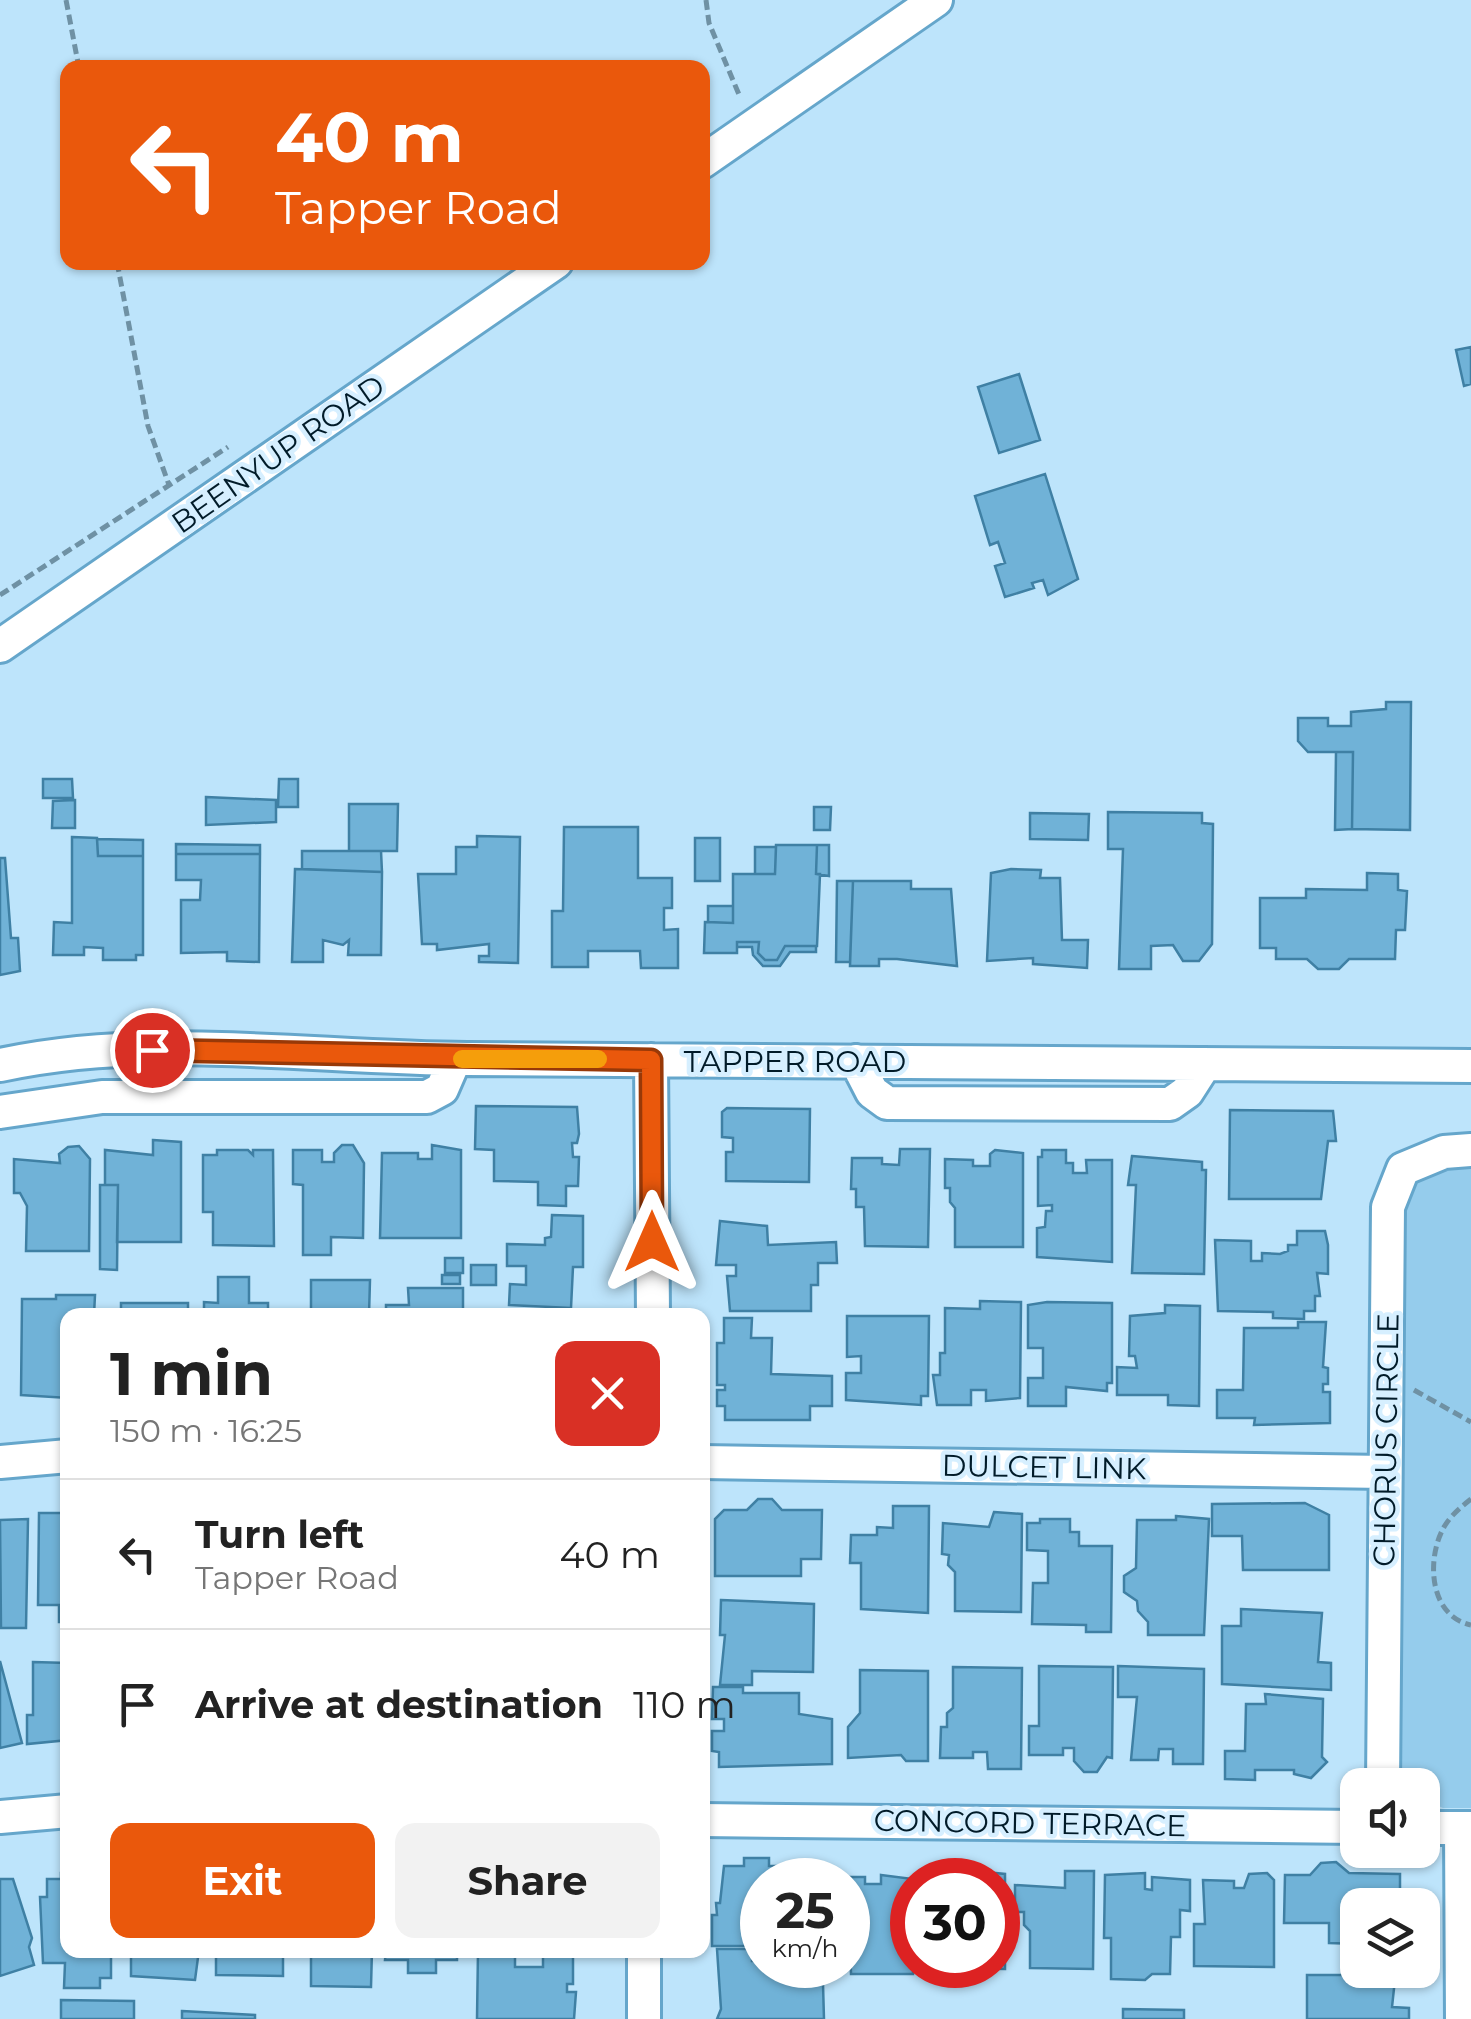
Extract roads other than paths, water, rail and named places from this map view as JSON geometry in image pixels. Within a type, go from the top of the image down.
[{"type":"street","points":[[710,157],[936,0]]},
{"type":"street","name":"BEENYUP ROAD","points":[[0,646],[544,270]]},
{"type":"street","name":"TAPPER ROAD","points":[[0,1065],[52,1054],[152,1050],[455,1058],[1471,1066]]},
{"type":"street","points":[[0,1112],[102,1098],[427,1097],[442,1089],[455,1058]]},
{"type":"street","points":[[651,1060],[652,1308]]},
{"type":"street","name":"CHORUS CIRCLE","points":[[1383,1768],[1390,1197],[1403,1169],[1444,1152],[1471,1150]]},
{"type":"street","points":[[0,1462],[60,1457]]},
{"type":"street","name":"DULCET LINK","points":[[710,1462],[1386,1472]]},
{"type":"street","points":[[0,1817],[60,1813]]},
{"type":"street","name":"CONCORD TERRACE","points":[[710,1820],[1340,1827]]},
{"type":"street","points":[[1440,1828],[1466,1828],[1462,2019]]},
{"type":"street","points":[[644,1958],[644,2019]]}]
